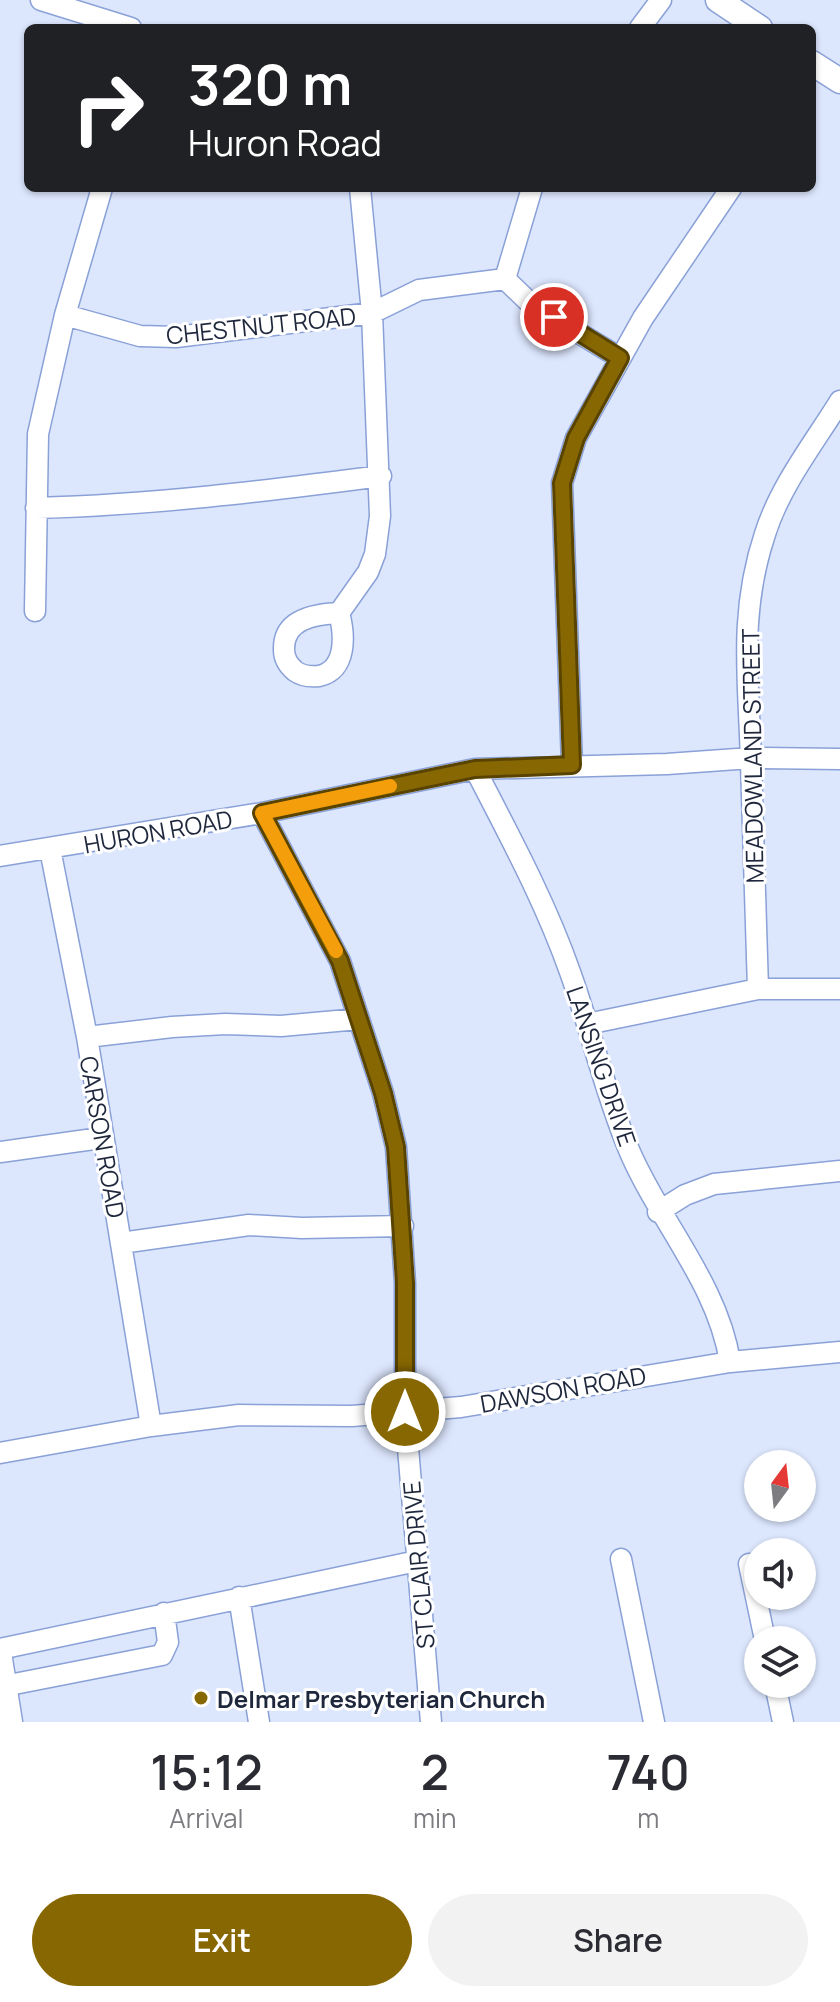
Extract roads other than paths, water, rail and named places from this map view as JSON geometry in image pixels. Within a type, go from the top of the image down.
[{"type":"main road","points":[[718,0],[754,24]]},
{"type":"main road","points":[[816,66],[840,81]]},
{"type":"main road","points":[[0,1659],[10,1722]]},
{"type":"street","points":[[41,0],[118,24]]},
{"type":"street","points":[[643,24],[661,0]]},
{"type":"street","points":[[35,611],[38,434],[65,315],[101,192]]},
{"type":"street","points":[[339,613],[368,572],[375,554],[380,516],[381,476],[372,313],[360,192]]},
{"type":"street","points":[[531,192],[505,279],[531,304],[620,358]]},
{"type":"street","points":[[572,765],[562,483],[576,438],[620,358],[643,318],[728,192]]},
{"type":"street","name":"CHESTNUT ROAD","points":[[65,315],[140,336],[176,337],[372,313],[419,290],[505,279]]},
{"type":"street","name":"MEADOWLAND STREET","points":[[758,989],[745,660],[754,571],[766,529],[840,401]]},
{"type":"street","points":[[36,508],[108,506],[227,496],[381,476]]},
{"type":"street","name":"HURON ROAD","points":[[0,856],[262,813],[475,769],[667,764],[751,758],[840,759]]},
{"type":"street","name":"LANSING DRIVE","points":[[475,769],[536,889],[570,971],[628,1148],[658,1212],[683,1249],[713,1307],[726,1338],[730,1362]]},
{"type":"street","name":"ST CLAIR DRIVE","points":[[262,813],[340,961],[396,1147],[403,1226],[405,1412],[431,1722]]},
{"type":"street","name":"CARSON ROAD","points":[[50,849],[87,1037],[101,1138],[151,1426]]},
{"type":"street","points":[[587,1024],[758,989],[840,989]]},
{"type":"street","points":[[87,1037],[172,1027],[225,1024],[281,1026],[359,1019]]},
{"type":"street","points":[[0,1152],[101,1138]]},
{"type":"street","points":[[658,1212],[685,1195],[714,1184],[840,1171]]},
{"type":"street","points":[[121,1243],[249,1225],[302,1228],[403,1226]]},
{"type":"street","name":"DAWSON ROAD","points":[[0,1453],[151,1426],[239,1415],[352,1416],[461,1407],[730,1362],[840,1352]]},
{"type":"street","points":[[621,1559],[654,1722]]},
{"type":"street","points":[[0,1649],[417,1561]]},
{"type":"street","points":[[239,1597],[259,1722]]},
{"type":"street","points":[[4,1686],[162,1655],[168,1642],[164,1613]]},
{"type":"street","points":[[778,1698],[783,1722]]},
{"type":"place","name":"Delmar Presbyterian Church","points":[[201,1698]]}]
